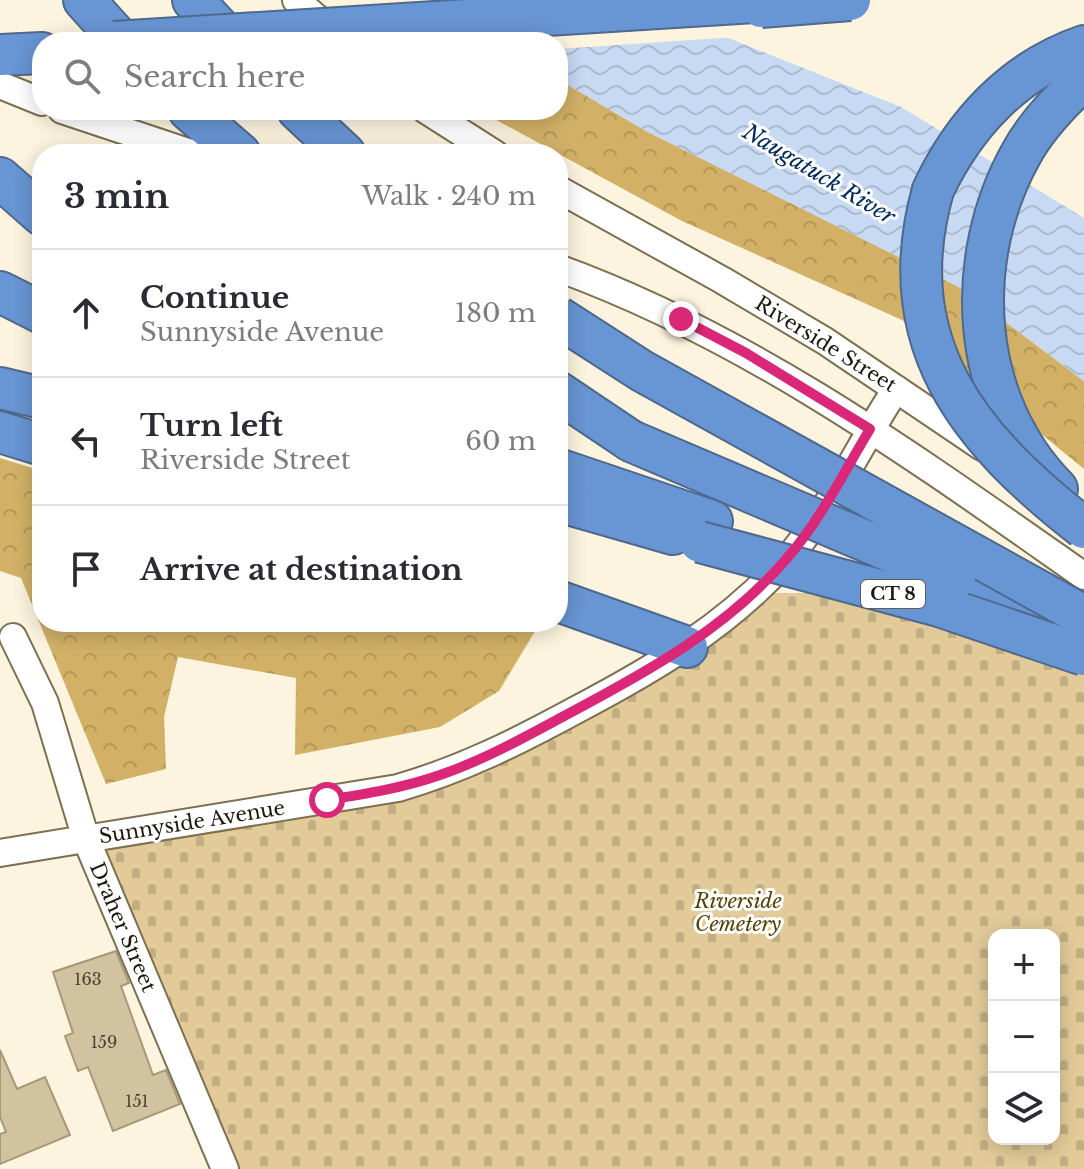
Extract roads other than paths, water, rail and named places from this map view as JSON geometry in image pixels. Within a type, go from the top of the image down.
[{"type":"highway","points":[[84,0],[113,32]]},
{"type":"highway","points":[[193,0],[222,32]]},
{"type":"highway","points":[[274,32],[786,0]]},
{"type":"highway","points":[[378,32],[850,0]]},
{"type":"highway","points":[[0,48],[32,46]]},
{"type":"highway","points":[[1084,46],[1038,68],[1001,94],[971,125],[949,157],[933,190],[924,224],[920,260],[922,301],[932,342],[947,382],[968,417],[1023,478],[1084,528]]},
{"type":"highway","points":[[0,55],[32,53]]},
{"type":"highway","points":[[1084,79],[1042,123],[1022,152],[1006,185],[993,221],[982,294],[990,366],[1017,440],[1042,474],[1084,515]]},
{"type":"highway","points":[[201,120],[228,144]]},
{"type":"highway","points":[[309,120],[334,144]]},
{"type":"highway","points":[[0,178],[32,206]]},
{"type":"highway","points":[[0,219],[32,228]]},
{"type":"highway","points":[[0,292],[32,308]]},
{"type":"highway","points":[[568,323],[642,371],[1084,616]]},
{"type":"highway","points":[[0,388],[32,396]]},
{"type":"highway","name":"CT 8","points":[[568,399],[631,441],[1084,632]]},
{"type":"highway","points":[[568,417],[631,441]]},
{"type":"highway","points":[[0,432],[32,442]]},
{"type":"highway","points":[[568,474],[702,538]]},
{"type":"highway","name":"CT 8","points":[[568,504],[702,538],[939,606],[1084,655]]},
{"type":"highway","points":[[568,520],[702,538]]},
{"type":"highway","points":[[568,605],[687,647]]},
{"type":"street","points":[[296,0],[333,32]]},
{"type":"street","points":[[0,85],[32,98]]},
{"type":"street","points":[[92,120],[164,144]]},
{"type":"street","points":[[442,120],[479,144]]},
{"type":"street","name":"Riverside Street","points":[[568,195],[825,341],[1084,515]]},
{"type":"street","points":[[568,272],[681,319],[758,360],[870,429],[1084,576]]},
{"type":"street","name":"Sunnyside Avenue","points":[[0,853],[398,788],[440,775],[513,744],[638,677],[722,621],[788,557],[817,517],[896,389]]},
{"type":"street","name":"Draher Street","points":[[13,637],[45,703],[86,839],[225,1169]]},
{"type":"water","name":"Naugatuck River","points":[[721,35],[901,107],[1084,218],[1084,381],[959,287],[646,131],[568,85],[568,42]]},
{"type":"park label","name":"Riverside Cemetery","points":[[738,912]]}]
